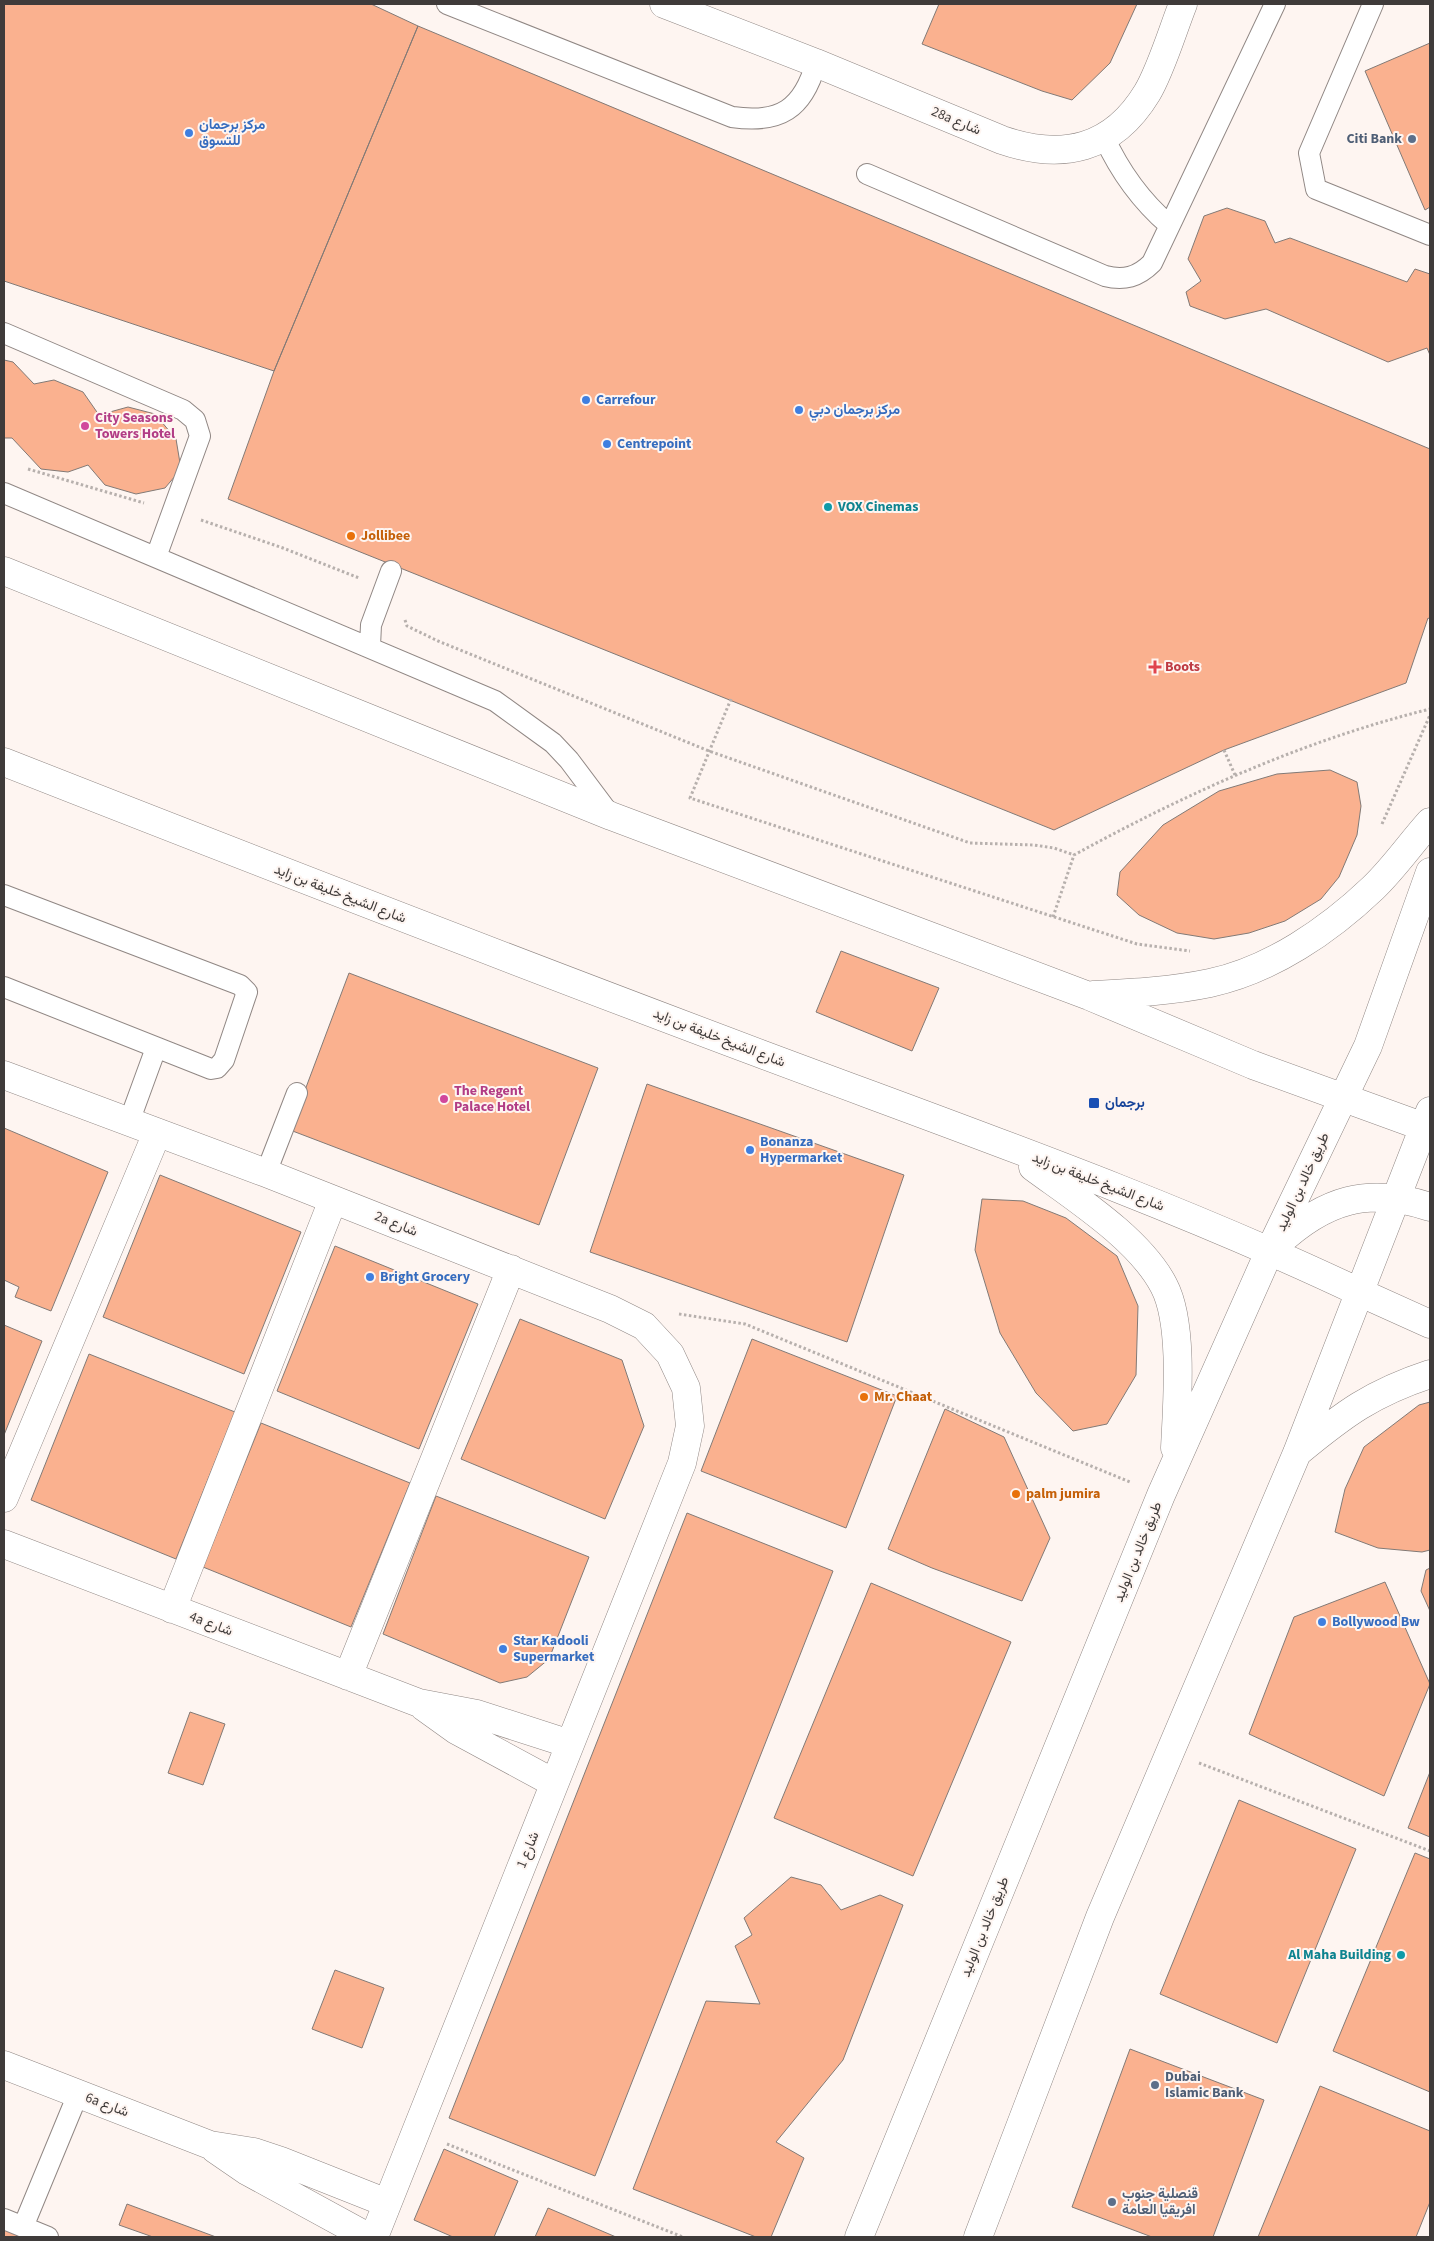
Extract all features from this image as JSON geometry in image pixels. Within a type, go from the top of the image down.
[{"type":"main road","name":"28a شارع","points":[[664,4],[816,63],[1027,149],[1053,151],[1079,148],[1104,137],[1130,118],[1148,91],[1183,4]]},
{"type":"main road","points":[[4,571],[611,816],[1089,996],[1253,1065],[1343,1098],[1428,1122],[1395,1197],[1297,1453],[1100,1917],[978,2237]]},
{"type":"main road","name":"شارع الشيخ خليفة بن زايد","points":[[4,762],[448,936],[1004,1145],[1270,1250],[1430,1324]]},
{"type":"main road","points":[[1089,996],[1159,991],[1212,983],[1255,968],[1296,947],[1335,922],[1374,887],[1430,822]]},
{"type":"main road","name":"طريق خالد بن الوليد","points":[[859,2237],[1161,1495],[1270,1250],[1368,1046],[1430,872]]},
{"type":"main road","name":"2a شارع","points":[[4,1075],[266,1173],[610,1309],[644,1326],[670,1354],[686,1388],[690,1426],[682,1463]]},
{"type":"main road","points":[[4,1498],[157,1133]]},
{"type":"main road","points":[[1004,1145],[1112,1226],[1138,1251],[1165,1287],[1172,1315],[1178,1356],[1175,1463]]},
{"type":"main road","points":[[1270,1250],[1299,1223],[1329,1207],[1362,1197],[1395,1197],[1430,1207]]},
{"type":"main road","points":[[172,1609],[334,1200]]},
{"type":"main road","points":[[348,1676],[510,1269]]},
{"type":"main road","points":[[1297,1453],[1338,1419],[1366,1400],[1396,1386],[1430,1374]]},
{"type":"main road","name":"شارع 1","points":[[374,2237],[682,1463]]},
{"type":"main road","name":"4a شارع","points":[[4,1544],[419,1703],[477,1714],[570,1744]]},
{"type":"main road","name":"4a شارع","points":[[419,1703],[456,1730],[554,1783]]},
{"type":"main road","name":"6a شارع","points":[[4,2065],[210,2145],[254,2152],[281,2160],[387,2203]]},
{"type":"main road","name":"6a شارع","points":[[210,2145],[247,2171],[368,2237]]},
{"type":"lane","points":[[447,4],[732,117],[755,121],[777,116],[796,103],[810,85],[816,63]]},
{"type":"lane","points":[[868,174],[1115,279],[1131,277],[1145,270],[1152,263],[1275,4]]},
{"type":"lane","points":[[1373,4],[1309,153],[1316,189],[1430,235]]},
{"type":"lane","points":[[1104,137],[1125,177],[1152,211],[1170,225]]},
{"type":"lane","points":[[4,333],[190,413],[199,427],[200,436],[156,557]]},
{"type":"lane","points":[[4,493],[481,694],[515,713],[552,743],[569,760],[611,816]]},
{"type":"lane","points":[[370,646],[371,625],[388,580]]},
{"type":"lane","points":[[4,895],[240,985],[246,989],[247,996],[224,1060],[217,1068],[206,1068],[4,987]]},
{"type":"lane","points":[[129,1122],[156,1048]]},
{"type":"lane","points":[[266,1173],[297,1093]]},
{"type":"lane","points":[[23,2228],[78,2094]]},
{"type":"lane","points":[[4,2219],[48,2237]]},
{"type":"path","points":[[22,467],[173,511],[283,548],[388,580],[409,598],[404,618],[407,626],[438,641],[709,751],[970,843],[1034,845],[1054,848],[1074,855]]},
{"type":"path","points":[[731,699],[690,798],[1137,944],[1177,951],[1210,952],[1212,983]]},
{"type":"path","points":[[1053,917],[1074,855],[1160,809],[1234,775],[1319,742],[1430,709]]},
{"type":"path","points":[[1379,833],[1430,715]]},
{"type":"path","points":[[1224,750],[1234,775]]},
{"type":"path","points":[[677,1314],[744,1324],[1161,1495]]},
{"type":"path","points":[[1170,1752],[1430,1851]]},
{"type":"path","points":[[416,2132],[684,2237]]},
{"type":"building","name":"مركز برجمان للتسوق","points":[[4,4],[371,4],[418,26],[274,371],[4,281]]},
{"type":"building","points":[[939,4],[1137,4],[1110,63],[1072,100],[1042,91],[922,44]]},
{"type":"building","name":"مركز برجمان دبي","points":[[418,26],[1430,449],[1430,619],[1428,618],[1406,683],[1224,750],[1054,830],[228,499],[274,371]]},
{"type":"building","name":"Citi Bank","points":[[1430,43],[1430,207],[1425,210],[1365,71]]},
{"type":"building","points":[[1227,208],[1265,221],[1275,243],[1290,238],[1407,282],[1415,269],[1430,274],[1430,355],[1427,348],[1388,362],[1266,309],[1225,319],[1190,306],[1186,292],[1201,281],[1188,259],[1204,216]]},
{"type":"building","name":"City Seasons Towers Hotel","points":[[4,360],[13,362],[34,384],[54,380],[83,392],[99,415],[128,407],[155,414],[176,439],[181,469],[165,488],[136,494],[105,485],[88,465],[68,472],[41,469],[12,438],[4,438]]},
{"type":"building","points":[[1330,770],[1357,782],[1361,806],[1357,835],[1339,877],[1321,899],[1285,921],[1249,933],[1214,939],[1177,933],[1139,915],[1117,895],[1120,872],[1163,825],[1219,791],[1277,774]]},
{"type":"building","points":[[841,951],[939,988],[912,1051],[816,1012]]},
{"type":"building","name":"The Regent Palace Hotel","points":[[349,973],[598,1068],[539,1225],[290,1130]]},
{"type":"building","points":[[647,1084],[904,1175],[847,1342],[590,1252]]},
{"type":"building","points":[[4,1128],[108,1172],[51,1311],[15,1297],[19,1287],[4,1280]]},
{"type":"building","points":[[160,1175],[301,1232],[244,1374],[103,1317]]},
{"type":"building","points":[[982,1199],[1023,1201],[1066,1218],[1117,1256],[1138,1306],[1136,1375],[1107,1424],[1073,1431],[1036,1393],[1000,1333],[975,1250]]},
{"type":"building","points":[[335,1246],[478,1304],[419,1449],[277,1391]]},
{"type":"building","points":[[520,1319],[622,1360],[644,1426],[605,1519],[461,1459]]},
{"type":"building","points":[[4,1325],[42,1341],[4,1435]]},
{"type":"building","points":[[752,1339],[897,1396],[846,1528],[701,1471]]},
{"type":"building","points":[[89,1354],[235,1412],[176,1559],[31,1500]]},
{"type":"building","points":[[1430,1402],[1430,1550],[1422,1552],[1378,1548],[1335,1532],[1345,1489],[1364,1447],[1419,1405]]},
{"type":"building","points":[[945,1409],[1004,1437],[1050,1538],[1022,1601],[932,1568],[888,1549]]},
{"type":"building","points":[[261,1423],[410,1483],[351,1627],[203,1567]]},
{"type":"building","points":[[436,1496],[589,1557],[549,1659],[527,1677],[500,1683],[383,1634]]},
{"type":"building","points":[[687,1513],[833,1571],[595,2176],[449,2118]]},
{"type":"building","points":[[1430,1568],[1430,1611],[1421,1591],[1426,1570]]},
{"type":"building","points":[[1385,1582],[1430,1684],[1384,1796],[1249,1734],[1294,1617]]},
{"type":"building","points":[[871,1583],[1011,1642],[913,1876],[774,1818]]},
{"type":"building","points":[[190,1712],[225,1724],[203,1785],[168,1773]]},
{"type":"building","points":[[1430,1772],[1430,1837],[1408,1828]]},
{"type":"building","points":[[1239,1800],[1356,1849],[1277,2043],[1160,1994]]},
{"type":"building","name":"Al Maha Building","points":[[1415,1853],[1430,1859],[1430,2092],[1333,2051]]},
{"type":"building","points":[[791,1877],[821,1885],[841,1910],[880,1895],[903,1905],[843,2060],[776,2142],[804,2158],[771,2237],[756,2237],[633,2189],[706,2001],[760,2004],[735,1946],[752,1935],[744,1918]]},
{"type":"building","points":[[335,1970],[384,1988],[362,2048],[312,2029]]},
{"type":"building","points":[[1130,2049],[1264,2100],[1213,2237],[1152,2237],[1072,2207]]},
{"type":"building","points":[[1320,2086],[1430,2131],[1430,2202],[1416,2237],[1258,2237]]},
{"type":"building","points":[[444,2149],[518,2181],[494,2237],[453,2237],[414,2220]]},
{"type":"building","points":[[127,2204],[216,2237],[153,2237],[119,2225]]},
{"type":"building","points":[[548,2208],[616,2237],[535,2237]]},
{"type":"building","points":[[4,2229],[24,2237],[4,2237]]},
{"type":"place","name":"مركز برجمان للتسوق","points":[[189,133]]},
{"type":"place","name":"Citi Bank","points":[[1412,139]]},
{"type":"place","name":"Carrefour","points":[[586,400]]},
{"type":"place","name":"مركز برجمان دبي","points":[[799,410]]},
{"type":"place","name":"City Seasons Towers Hotel","points":[[85,426]]},
{"type":"place","name":"Centrepoint","points":[[607,444]]},
{"type":"place","name":"VOX Cinemas","points":[[828,507]]},
{"type":"place","name":"Jollibee","points":[[351,536]]},
{"type":"place","name":"Boots","points":[[1155,667]]},
{"type":"place","name":"The Regent Palace Hotel","points":[[444,1099]]},
{"type":"place","name":"برجمان","points":[[1094,1103]]},
{"type":"place","name":"Bonanza Hypermarket","points":[[750,1150]]},
{"type":"place","name":"Bright Grocery","points":[[370,1277]]},
{"type":"place","name":"Mr. Chaat","points":[[864,1397]]},
{"type":"place","name":"palm jumira","points":[[1016,1494]]},
{"type":"place","name":"Bollywood Bw","points":[[1322,1622]]},
{"type":"place","name":"Star Kadooli Supermarket","points":[[503,1649]]},
{"type":"place","name":"Al Maha Building","points":[[1401,1955]]},
{"type":"place","name":"Dubai Islamic Bank","points":[[1155,2085]]},
{"type":"place","name":"قنصلية جنوب افريقيا العامة","points":[[1112,2202]]}]
